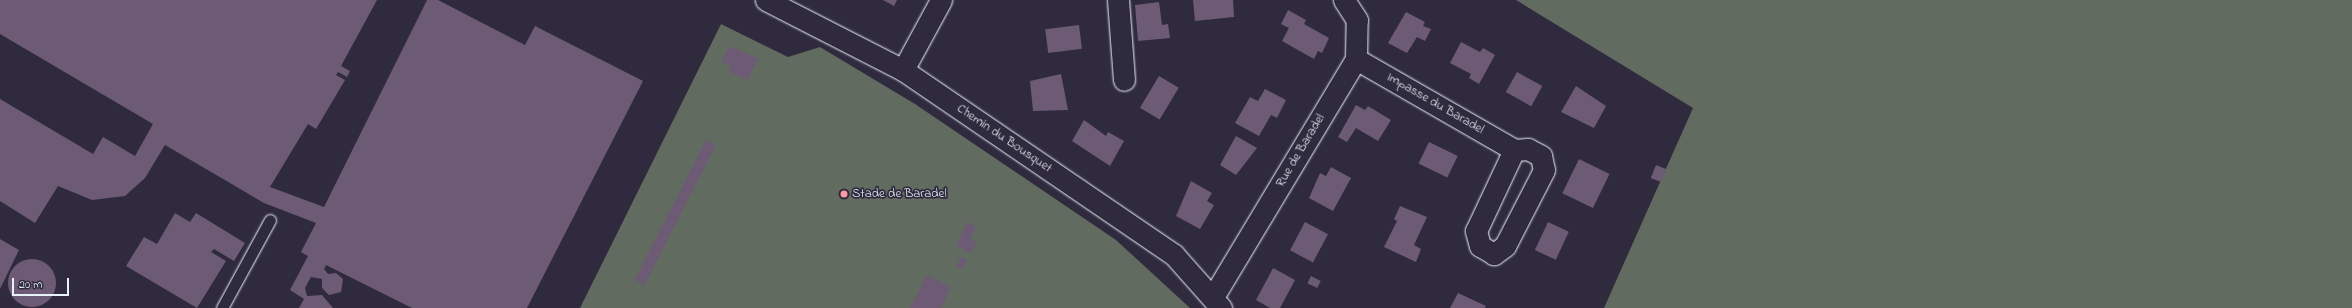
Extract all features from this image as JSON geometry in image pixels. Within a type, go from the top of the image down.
[{"type":"street","name":"Chemin du Bousquet","points":[[766,0],[903,70],[1174,255],[1217,303]]},
{"type":"street","points":[[903,70],[941,0]]},
{"type":"street","points":[[1118,0],[1124,80]]},
{"type":"street","name":"Rue de Baradel","points":[[1217,303],[1356,59],[1357,20],[1344,0]]},
{"type":"street","name":"Impasse du Baradel","points":[[1356,59],[1514,150],[1528,149],[1541,156],[1544,170],[1505,246],[1494,254],[1480,246],[1476,230],[1514,150]]},
{"type":"lane","points":[[222,308],[270,220]]},
{"type":"green space","points":[[1516,0],[2352,0],[2352,308],[1604,308],[1693,108]]},
{"type":"green space","name":"Stade de Baradel","points":[[721,24],[788,57],[820,47],[915,104],[1116,240],[1190,308],[580,308]]},
{"type":"building","points":[[0,0],[377,0],[341,66],[350,71],[347,77],[338,72],[336,75],[345,80],[316,129],[308,124],[270,187],[324,207],[427,0],[438,0],[525,45],[535,26],[643,81],[527,308],[412,308],[326,265],[324,269],[328,274],[336,273],[343,279],[341,292],[329,295],[322,288],[322,279],[311,277],[305,288],[307,296],[322,295],[333,308],[299,308],[304,299],[290,290],[308,256],[301,252],[316,223],[264,203],[165,145],[145,178],[125,196],[92,200],[58,186],[35,223],[0,201],[0,99],[93,154],[103,137],[135,156],[153,124],[0,34]]},
{"type":"building","points":[[883,0],[897,0],[894,6]]},
{"type":"building","points":[[1193,0],[1233,0],[1234,17],[1195,21]]},
{"type":"building","points":[[1159,2],[1162,25],[1168,24],[1170,38],[1138,41],[1135,5]]},
{"type":"building","points":[[1288,10],[1306,20],[1304,24],[1329,38],[1322,53],[1318,51],[1314,59],[1282,41],[1289,28],[1281,24]]},
{"type":"building","points":[[1406,12],[1425,22],[1423,26],[1431,29],[1425,41],[1417,37],[1407,53],[1388,43]]},
{"type":"building","points":[[1079,25],[1082,49],[1048,53],[1045,29]]},
{"type":"building","points":[[1461,42],[1480,52],[1483,48],[1495,55],[1479,84],[1469,78],[1471,74],[1450,63]]},
{"type":"building","points":[[730,46],[758,59],[747,80],[728,71],[731,66],[721,62]]},
{"type":"building","points":[[1517,72],[1542,86],[1531,106],[1506,92]]},
{"type":"building","points":[[1061,74],[1068,110],[1033,111],[1030,81]]},
{"type":"building","points":[[1159,76],[1179,88],[1160,120],[1140,108]]},
{"type":"building","points":[[1576,86],[1606,106],[1594,128],[1561,112]]},
{"type":"building","points":[[1265,89],[1286,100],[1277,118],[1271,115],[1259,136],[1235,123],[1250,97],[1258,101]]},
{"type":"building","points":[[1356,105],[1365,110],[1368,106],[1391,120],[1378,141],[1356,128],[1347,142],[1338,137]]},
{"type":"building","points":[[1084,120],[1106,136],[1108,132],[1124,141],[1110,166],[1072,141]]},
{"type":"building","points":[[1236,136],[1257,148],[1236,175],[1220,165]]},
{"type":"building","points":[[706,140],[716,145],[645,285],[635,280]]},
{"type":"building","points":[[1429,142],[1458,156],[1447,178],[1418,164]]},
{"type":"building","points":[[1579,159],[1610,174],[1593,208],[1562,193]]},
{"type":"building","points":[[1656,165],[1666,169],[1661,182],[1651,178]]},
{"type":"building","points":[[1331,167],[1351,178],[1333,211],[1309,198],[1320,173],[1326,176]]},
{"type":"building","points":[[1191,181],[1212,193],[1207,201],[1214,205],[1200,229],[1176,216]]},
{"type":"building","points":[[1400,206],[1427,217],[1414,245],[1421,249],[1416,262],[1384,247],[1397,221],[1394,219]]},
{"type":"building","points":[[175,213],[190,222],[196,213],[245,243],[234,261],[214,249],[211,252],[226,261],[197,308],[126,266],[144,237],[157,244]]},
{"type":"building","points":[[968,222],[976,227],[970,239],[977,242],[971,253],[956,245]]},
{"type":"building","points":[[1305,222],[1328,234],[1313,262],[1290,250]]},
{"type":"building","points":[[1548,222],[1569,232],[1556,260],[1535,250]]},
{"type":"building","points":[[0,239],[19,250],[0,289]]},
{"type":"building","points":[[961,257],[967,260],[961,270],[956,267]]},
{"type":"building","points":[[32,259],[41,261],[49,266],[54,274],[56,283],[54,292],[49,300],[41,305],[32,307],[23,305],[15,300],[10,292],[8,283],[10,274],[15,266],[23,261]]},
{"type":"building","points":[[1273,268],[1295,280],[1280,308],[1270,308],[1256,300]]},
{"type":"building","points":[[927,275],[951,287],[941,308],[910,308]]},
{"type":"building","points":[[1311,276],[1321,281],[1317,288],[1307,283]]},
{"type":"building","points":[[1458,293],[1486,306],[1485,308],[1450,308]]},
{"type":"place","name":"Stade de Baradel","points":[[844,194]]}]
